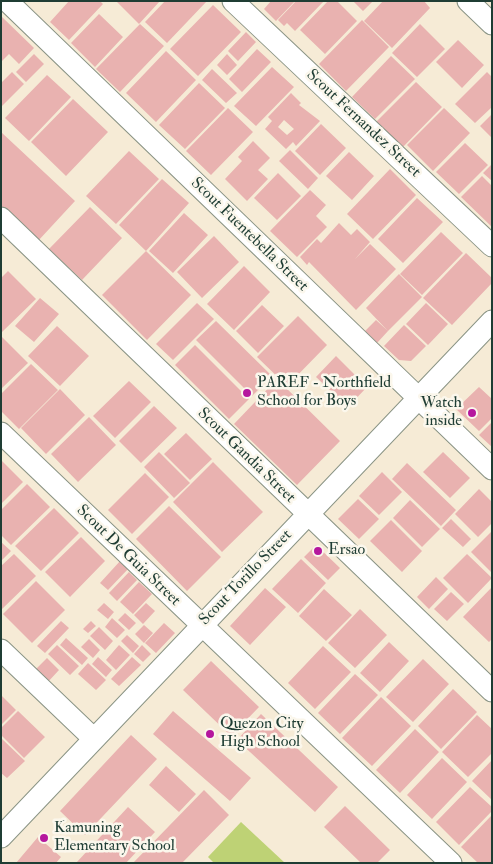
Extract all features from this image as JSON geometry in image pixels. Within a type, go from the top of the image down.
[{"type":"street","name":"Scout Fuentebella Street","points":[[8,1],[492,469]]},
{"type":"street","name":"Scout Fernandez Street","points":[[233,1],[492,246]]},
{"type":"street","points":[[468,1],[492,24]]},
{"type":"street","name":"Scout Gandia Street","points":[[1,218],[306,515],[492,692]]},
{"type":"street","name":"Scout Torillo Street","points":[[1,837],[492,321]]},
{"type":"street","name":"Scout De Guia Street","points":[[1,433],[200,626],[451,863]]},
{"type":"street","points":[[1,650],[94,739]]},
{"type":"green space","points":[[241,822],[285,863],[214,863],[208,857]]},
{"type":"building","points":[[69,1],[100,1],[103,4],[69,40],[50,22]]},
{"type":"building","points":[[116,1],[160,1],[139,24]]},
{"type":"building","points":[[165,1],[207,1],[167,43],[145,22]]},
{"type":"building","points":[[271,1],[295,1],[276,21],[264,9]]},
{"type":"building","points":[[296,1],[324,1],[295,31],[287,23],[284,26],[278,20]]},
{"type":"building","points":[[328,1],[337,1],[357,21],[325,54],[300,30]]},
{"type":"building","points":[[353,1],[373,1],[363,11]]},
{"type":"building","points":[[383,1],[424,1],[430,8],[392,48],[364,21]]},
{"type":"building","points":[[213,5],[241,32],[198,76],[170,49]]},
{"type":"building","points":[[99,14],[123,37],[95,67],[71,43]]},
{"type":"building","points":[[1,16],[34,48],[19,64],[9,54],[1,62]]},
{"type":"building","points":[[362,20],[389,47],[346,91],[319,64]]},
{"type":"building","points":[[140,24],[164,46],[120,92],[96,69]]},
{"type":"building","points":[[420,24],[445,49],[417,77],[392,53]]},
{"type":"building","points":[[246,32],[256,42],[238,61],[228,51]]},
{"type":"building","points":[[458,40],[484,65],[462,88],[436,62]]},
{"type":"building","points":[[257,49],[271,62],[242,92],[229,79]]},
{"type":"building","points":[[166,51],[196,80],[156,122],[126,93]]},
{"type":"building","points":[[34,54],[44,64],[26,82],[16,72]]},
{"type":"building","points":[[227,54],[237,65],[227,75],[217,65]]},
{"type":"building","points":[[391,56],[415,79],[375,119],[352,97]]},
{"type":"building","points":[[272,67],[294,87],[256,126],[234,106]]},
{"type":"building","points":[[212,69],[237,93],[226,103],[202,80]]},
{"type":"building","points":[[12,72],[24,84],[1,107],[1,83]]},
{"type":"building","points":[[487,72],[492,77],[492,107],[475,123],[455,104]]},
{"type":"building","points":[[47,75],[71,97],[29,141],[5,118]]},
{"type":"building","points":[[416,82],[442,107],[401,149],[375,123]]},
{"type":"building","points":[[199,83],[225,108],[185,149],[159,125]]},
{"type":"building","points":[[291,93],[301,103],[299,105],[320,121],[296,146],[293,142],[286,149],[265,129],[272,121],[268,117]],"holes":[[[284,120],[294,129],[287,135],[278,127]]]},
{"type":"building","points":[[73,99],[108,132],[66,176],[31,142]]},
{"type":"building","points":[[228,108],[253,132],[211,175],[186,151]]},
{"type":"building","points":[[444,108],[470,133],[433,171],[407,145]]},
{"type":"building","points":[[492,114],[492,138],[480,126]]},
{"type":"building","points":[[321,124],[346,148],[320,175],[295,151]]},
{"type":"building","points":[[1,132],[75,201],[38,241],[1,206]]},
{"type":"building","points":[[253,141],[270,158],[258,170],[268,179],[247,201],[225,179],[242,161],[238,157]]},
{"type":"building","points":[[465,143],[488,165],[459,194],[436,172]]},
{"type":"building","points":[[290,150],[318,178],[308,189],[279,161]]},
{"type":"building","points":[[129,151],[159,179],[116,224],[86,196]]},
{"type":"building","points":[[349,152],[374,176],[352,200],[326,176]]},
{"type":"building","points":[[492,164],[492,181],[483,173]]},
{"type":"building","points":[[390,169],[416,195],[373,239],[347,214]]},
{"type":"building","points":[[278,173],[301,196],[277,220],[254,198]]},
{"type":"building","points":[[482,176],[492,186],[492,227],[461,197]]},
{"type":"building","points":[[162,179],[189,203],[146,251],[119,225]]},
{"type":"building","points":[[310,190],[326,205],[316,216],[327,227],[297,257],[270,231]]},
{"type":"building","points":[[417,198],[443,222],[403,263],[378,239]]},
{"type":"building","points":[[90,207],[122,238],[82,280],[49,249]]},
{"type":"building","points":[[184,213],[208,235],[173,273],[149,251]]},
{"type":"building","points":[[339,223],[351,235],[357,229],[370,242],[355,259],[370,244],[396,269],[356,310],[309,262],[307,265],[300,257],[317,239],[321,243]]},
{"type":"building","points":[[441,232],[463,253],[422,295],[400,274]]},
{"type":"building","points":[[214,236],[239,262],[202,298],[177,272]]},
{"type":"building","points":[[146,251],[191,295],[147,340],[102,295]]},
{"type":"building","points":[[466,253],[492,278],[492,283],[452,325],[423,298]]},
{"type":"building","points":[[244,266],[270,292],[234,330],[207,304]]},
{"type":"building","points":[[8,271],[36,299],[1,333],[1,278]]},
{"type":"building","points":[[399,274],[422,297],[388,331],[366,308]]},
{"type":"building","points":[[40,298],[59,314],[34,342],[15,326]]},
{"type":"building","points":[[197,303],[214,319],[173,360],[156,344]]},
{"type":"building","points":[[426,303],[448,324],[428,345],[406,324]]},
{"type":"building","points":[[262,305],[284,326],[258,353],[236,331]]},
{"type":"building","points":[[298,316],[327,345],[287,386],[257,357]]},
{"type":"building","points":[[376,320],[388,331],[377,343],[365,331]]},
{"type":"building","points":[[216,321],[272,376],[252,396],[196,340]]},
{"type":"building","points":[[404,325],[426,346],[411,361],[399,360],[384,346]]},
{"type":"building","points":[[57,326],[89,356],[60,386],[28,356]]},
{"type":"building","points":[[1,336],[28,363],[1,389]]},
{"type":"building","points":[[195,345],[249,399],[229,419],[175,365]]},
{"type":"building","points":[[336,356],[367,387],[348,407],[316,377]]},
{"type":"building","points":[[31,364],[58,390],[19,429],[1,411],[1,394]]},
{"type":"building","points":[[277,379],[340,441],[297,485],[234,424]]},
{"type":"building","points":[[129,381],[151,402],[115,438],[93,416]]},
{"type":"building","points":[[479,387],[492,399],[492,418],[479,431],[456,409]]},
{"type":"building","points":[[60,389],[85,415],[46,454],[21,428]]},
{"type":"building","points":[[154,406],[177,428],[141,463],[119,441]]},
{"type":"building","points":[[89,417],[116,445],[78,482],[51,454]]},
{"type":"building","points":[[492,422],[492,447],[479,435]]},
{"type":"building","points":[[186,433],[212,459],[190,480],[164,454]]},
{"type":"building","points":[[159,452],[190,483],[174,498],[144,467]]},
{"type":"building","points":[[443,452],[470,478],[450,498],[423,472]]},
{"type":"building","points":[[1,460],[23,482],[1,504]]},
{"type":"building","points":[[213,462],[263,512],[222,552],[173,502]]},
{"type":"building","points":[[407,463],[456,510],[441,526],[392,479]]},
{"type":"building","points":[[382,472],[402,492],[379,515],[359,496]]},
{"type":"building","points":[[145,473],[169,497],[132,534],[108,510]]},
{"type":"building","points":[[27,484],[50,507],[11,545],[1,535],[1,510]]},
{"type":"building","points":[[479,489],[492,502],[492,523],[478,537],[455,514]]},
{"type":"building","points":[[358,499],[379,519],[359,539],[338,519]]},
{"type":"building","points":[[410,500],[440,529],[422,547],[393,518]]},
{"type":"building","points":[[169,506],[221,557],[187,591],[136,539]]},
{"type":"building","points":[[54,508],[79,533],[41,571],[15,546]]},
{"type":"building","points":[[451,519],[471,539],[463,547],[442,528]]},
{"type":"building","points":[[391,520],[422,551],[402,572],[370,541]]},
{"type":"building","points":[[492,531],[492,573],[471,552]]},
{"type":"building","points":[[81,537],[105,561],[70,597],[45,572]]},
{"type":"building","points":[[1,542],[11,551],[1,561]]},
{"type":"building","points":[[316,545],[340,568],[328,580],[304,557]]},
{"type":"building","points":[[14,554],[36,576],[1,610],[1,566]]},
{"type":"building","points":[[467,554],[492,578],[468,603],[443,578]]},
{"type":"building","points":[[301,559],[326,583],[298,613],[272,589]]},
{"type":"building","points":[[121,560],[129,568],[108,590],[100,583]]},
{"type":"building","points":[[129,572],[137,580],[117,601],[109,593]]},
{"type":"building","points":[[436,577],[448,589],[429,609],[417,597]]},
{"type":"building","points":[[36,581],[65,610],[32,643],[3,614]]},
{"type":"building","points":[[139,582],[152,594],[133,614],[120,602]]},
{"type":"building","points":[[492,587],[492,639],[489,642],[463,617]]},
{"type":"building","points":[[265,588],[286,607],[250,645],[230,626]]},
{"type":"building","points":[[324,589],[352,615],[326,641],[299,616]]},
{"type":"building","points":[[451,592],[464,604],[447,621],[434,609]]},
{"type":"building","points":[[104,603],[114,612],[108,619],[97,610]]},
{"type":"building","points":[[146,603],[155,611],[143,624],[134,615]]},
{"type":"building","points":[[360,609],[387,635],[355,668],[328,643]]},
{"type":"building","points":[[125,613],[136,623],[129,630],[118,620]]},
{"type":"building","points":[[112,618],[125,630],[117,638],[105,627]]},
{"type":"building","points":[[61,621],[69,628],[45,653],[37,646]]},
{"type":"building","points":[[91,621],[96,626],[88,633],[83,629]]},
{"type":"building","points":[[164,623],[175,633],[156,653],[145,643]]},
{"type":"building","points":[[144,625],[153,633],[144,643],[135,634]]},
{"type":"building","points":[[99,627],[113,641],[105,650],[90,636]]},
{"type":"building","points":[[127,635],[139,646],[133,653],[121,641]]},
{"type":"building","points":[[66,638],[88,658],[82,665],[60,645]]},
{"type":"building","points":[[89,639],[100,650],[93,658],[81,647]]},
{"type":"building","points":[[389,642],[409,661],[380,692],[360,673]]},
{"type":"building","points":[[57,645],[79,666],[70,675],[48,654]]},
{"type":"building","points":[[119,645],[130,655],[116,670],[106,660]]},
{"type":"building","points":[[142,645],[151,654],[143,662],[134,654]]},
{"type":"building","points":[[323,646],[351,672],[315,709],[288,683]]},
{"type":"building","points":[[98,657],[112,670],[106,677],[92,664]]},
{"type":"building","points":[[132,657],[141,665],[119,686],[111,679]]},
{"type":"building","points":[[47,658],[59,670],[47,683],[34,671]]},
{"type":"building","points":[[423,659],[449,684],[413,722],[386,697]]},
{"type":"building","points":[[211,661],[259,707],[231,736],[183,690]]},
{"type":"building","points":[[88,663],[106,680],[96,690],[78,674]]},
{"type":"building","points":[[355,674],[378,695],[340,734],[318,713]]},
{"type":"building","points":[[453,689],[477,712],[441,749],[418,726]]},
{"type":"building","points":[[1,695],[16,710],[1,725]]},
{"type":"building","points":[[381,697],[411,726],[372,766],[342,738]]},
{"type":"building","points":[[18,711],[45,737],[24,758],[1,735],[1,728]]},
{"type":"building","points":[[173,711],[251,778],[230,801],[153,734]]},
{"type":"building","points":[[261,714],[338,787],[315,812],[237,740]]},
{"type":"building","points":[[477,715],[492,729],[492,753],[468,777],[442,752]]},
{"type":"building","points":[[415,729],[439,752],[400,793],[376,770]]},
{"type":"building","points":[[131,735],[157,759],[85,835],[60,811]]},
{"type":"building","points":[[1,738],[25,761],[7,778],[1,773]]},
{"type":"building","points":[[442,758],[467,782],[432,819],[407,795]]},
{"type":"building","points":[[492,760],[492,800],[472,781]]},
{"type":"building","points":[[166,766],[196,794],[179,812],[149,785]]},
{"type":"building","points":[[470,787],[492,807],[492,811],[459,845],[436,822]]},
{"type":"building","points":[[204,790],[229,815],[182,863],[133,863]]},
{"type":"building","points":[[345,806],[390,850],[377,863],[361,863],[324,827]]},
{"type":"building","points":[[128,807],[155,832],[126,863],[76,863]]},
{"type":"building","points":[[492,815],[492,863],[478,863],[461,847]]},
{"type":"building","points":[[38,837],[61,857],[56,863],[16,863]]},
{"type":"place","name":"PAREF - Northfield School for Boys","points":[[247,393]]},
{"type":"place","name":"Watch inside","points":[[472,413]]},
{"type":"place","name":"Ersao","points":[[318,551]]},
{"type":"place","name":"Quezon City High School","points":[[210,734]]},
{"type":"place","name":"Kamuning Elementary School","points":[[44,838]]}]
